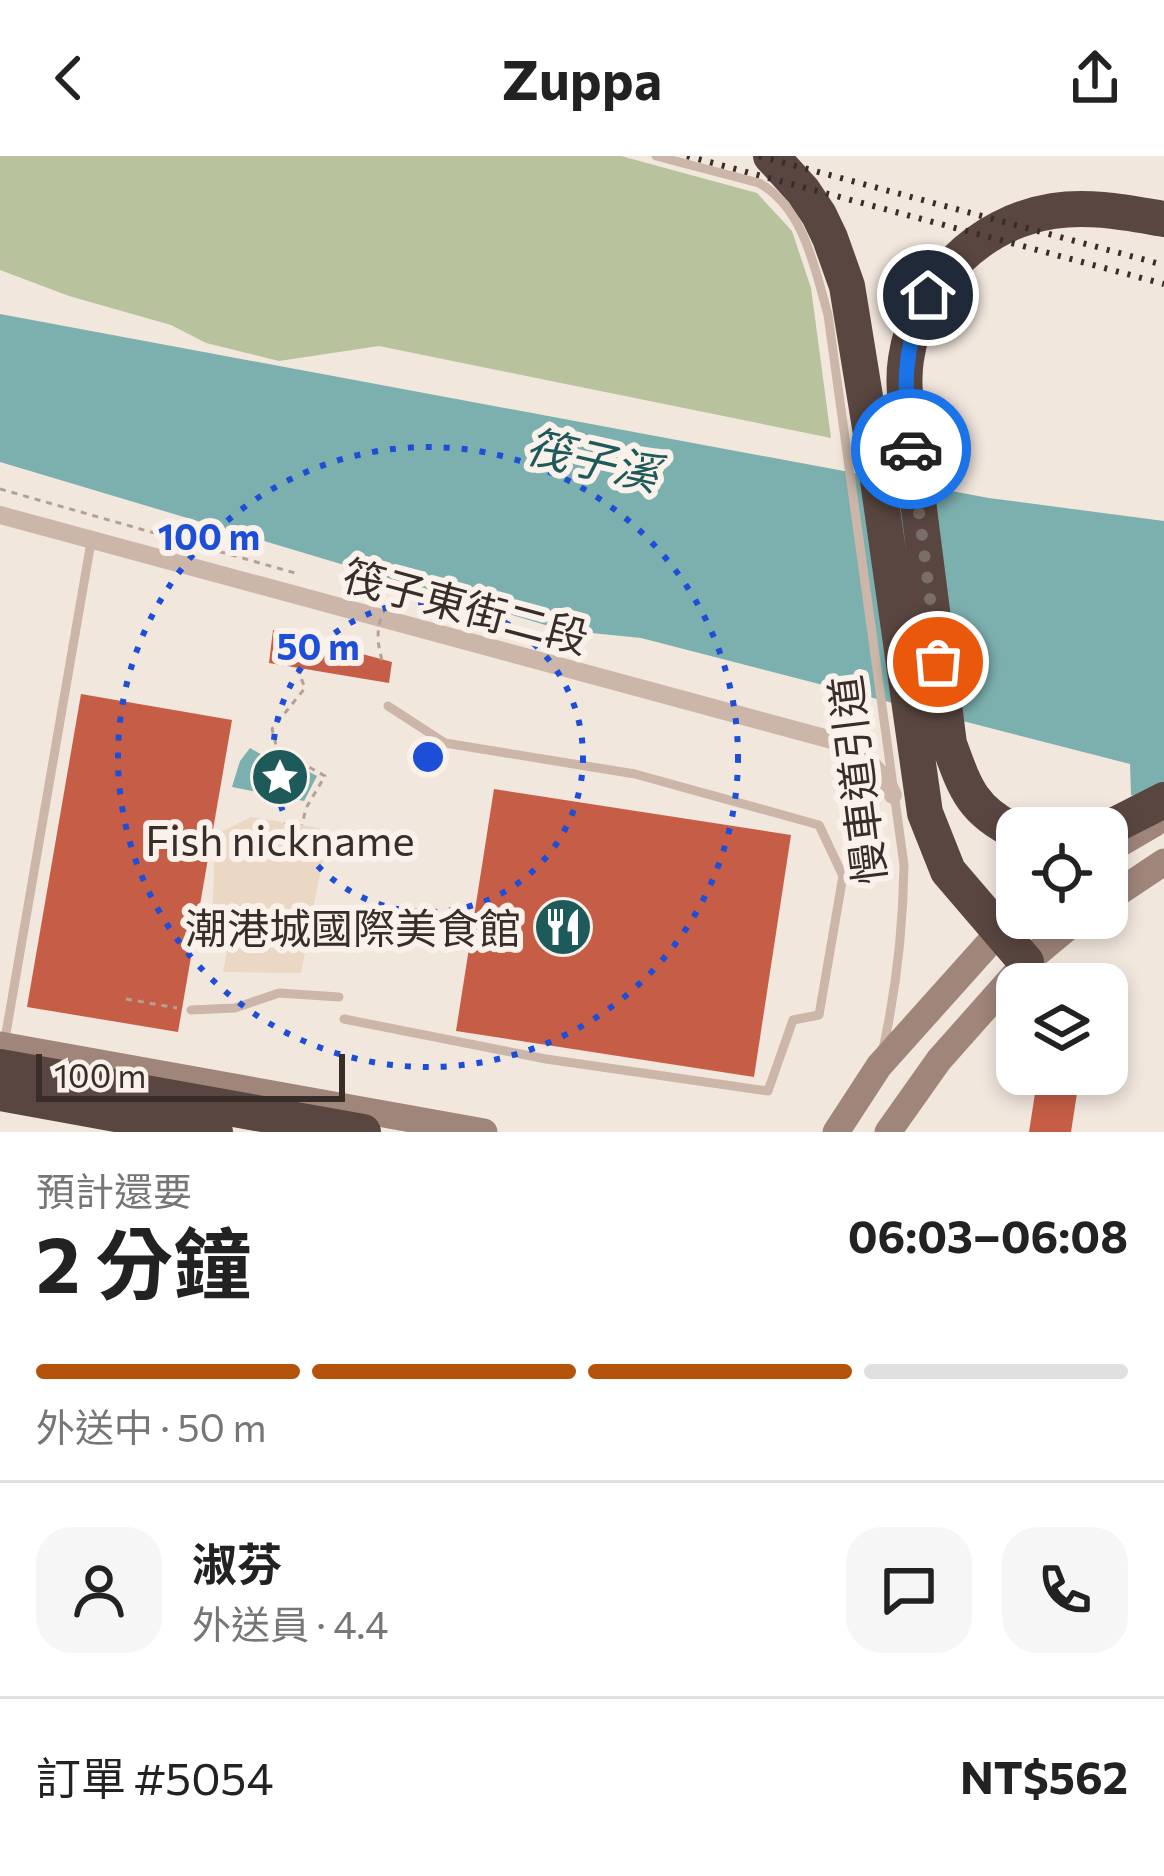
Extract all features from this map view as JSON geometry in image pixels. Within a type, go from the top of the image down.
[{"type":"highway","points":[[771,156],[819,215],[839,261],[932,751],[996,821]]},
{"type":"highway","points":[[996,913],[948,871],[925,813],[932,751],[904,374],[907,354],[928,295],[972,246],[1011,223],[1055,211],[1101,210],[1164,220]]},
{"type":"highway","points":[[1015,939],[1025,962]]},
{"type":"highway","points":[[1,1052],[363,1132]]},
{"type":"highway","points":[[0,1093],[215,1132]]},
{"type":"main road","points":[[1128,886],[1164,862]]},
{"type":"main road","points":[[836,1132],[879,1066],[996,937]]},
{"type":"main road","points":[[888,1132],[939,1060],[1025,962],[1053,939]]},
{"type":"main road","points":[[1,1052],[484,1132]]},
{"type":"main road","points":[[0,1110],[119,1132]]},
{"type":"street","name":"筏子東街二段","points":[[0,515],[832,740],[872,763],[893,795]]},
{"type":"lane","name":"慢車道引道","points":[[656,156],[771,190],[800,229],[828,315],[904,865],[896,993],[879,1066]]},
{"type":"lane","points":[[1,1052],[92,542]]},
{"type":"lane","points":[[344,1019],[546,1059],[768,1091],[793,1020],[819,1016],[843,875],[819,825],[635,774],[445,743],[388,706]]},
{"type":"lane","points":[[191,1010],[235,1008],[279,993],[339,997]]},
{"type":"path","points":[[382,660],[378,627],[388,605]]},
{"type":"path","points":[[297,668],[305,688],[272,729],[277,748],[325,776],[306,808],[302,825]]},
{"type":"path","points":[[126,999],[191,1010]]},
{"type":"green space","points":[[0,156],[621,156],[757,193],[792,231],[811,288],[831,438],[379,346],[279,361],[206,343],[171,325],[69,296],[0,270]]},
{"type":"shaded area","points":[[251,817],[319,828],[327,837],[301,973],[223,972],[234,915],[213,904],[215,835]]},
{"type":"water","name":"筏子溪","points":[[0,314],[989,498],[1164,521],[1164,804],[1131,795],[1130,764],[641,638],[562,630],[0,462]]},
{"type":"water","points":[[250,748],[273,761],[278,755],[317,776],[304,801],[232,787],[240,761]]},
{"type":"building","points":[[273,630],[392,662],[389,683],[269,663]]},
{"type":"building","points":[[81,694],[232,720],[178,1032],[27,1007]]},
{"type":"building","points":[[494,789],[791,835],[754,1077],[456,1031]]},
{"type":"building","points":[[1035,1095],[1077,1095],[1071,1132],[1029,1132]]},
{"type":"railway","points":[[687,156],[1164,284]]},
{"type":"railway","points":[[759,156],[1164,265]]},
{"type":"way so far","points":[[911,449],[938,662]]},
{"type":"place","name":"Fish nickname","points":[[280,777]]},
{"type":"place","name":"潮港城國際美食館","points":[[563,927]]},
{"type":"route","points":[[911,449],[904,374],[912,333],[928,295]]}]
